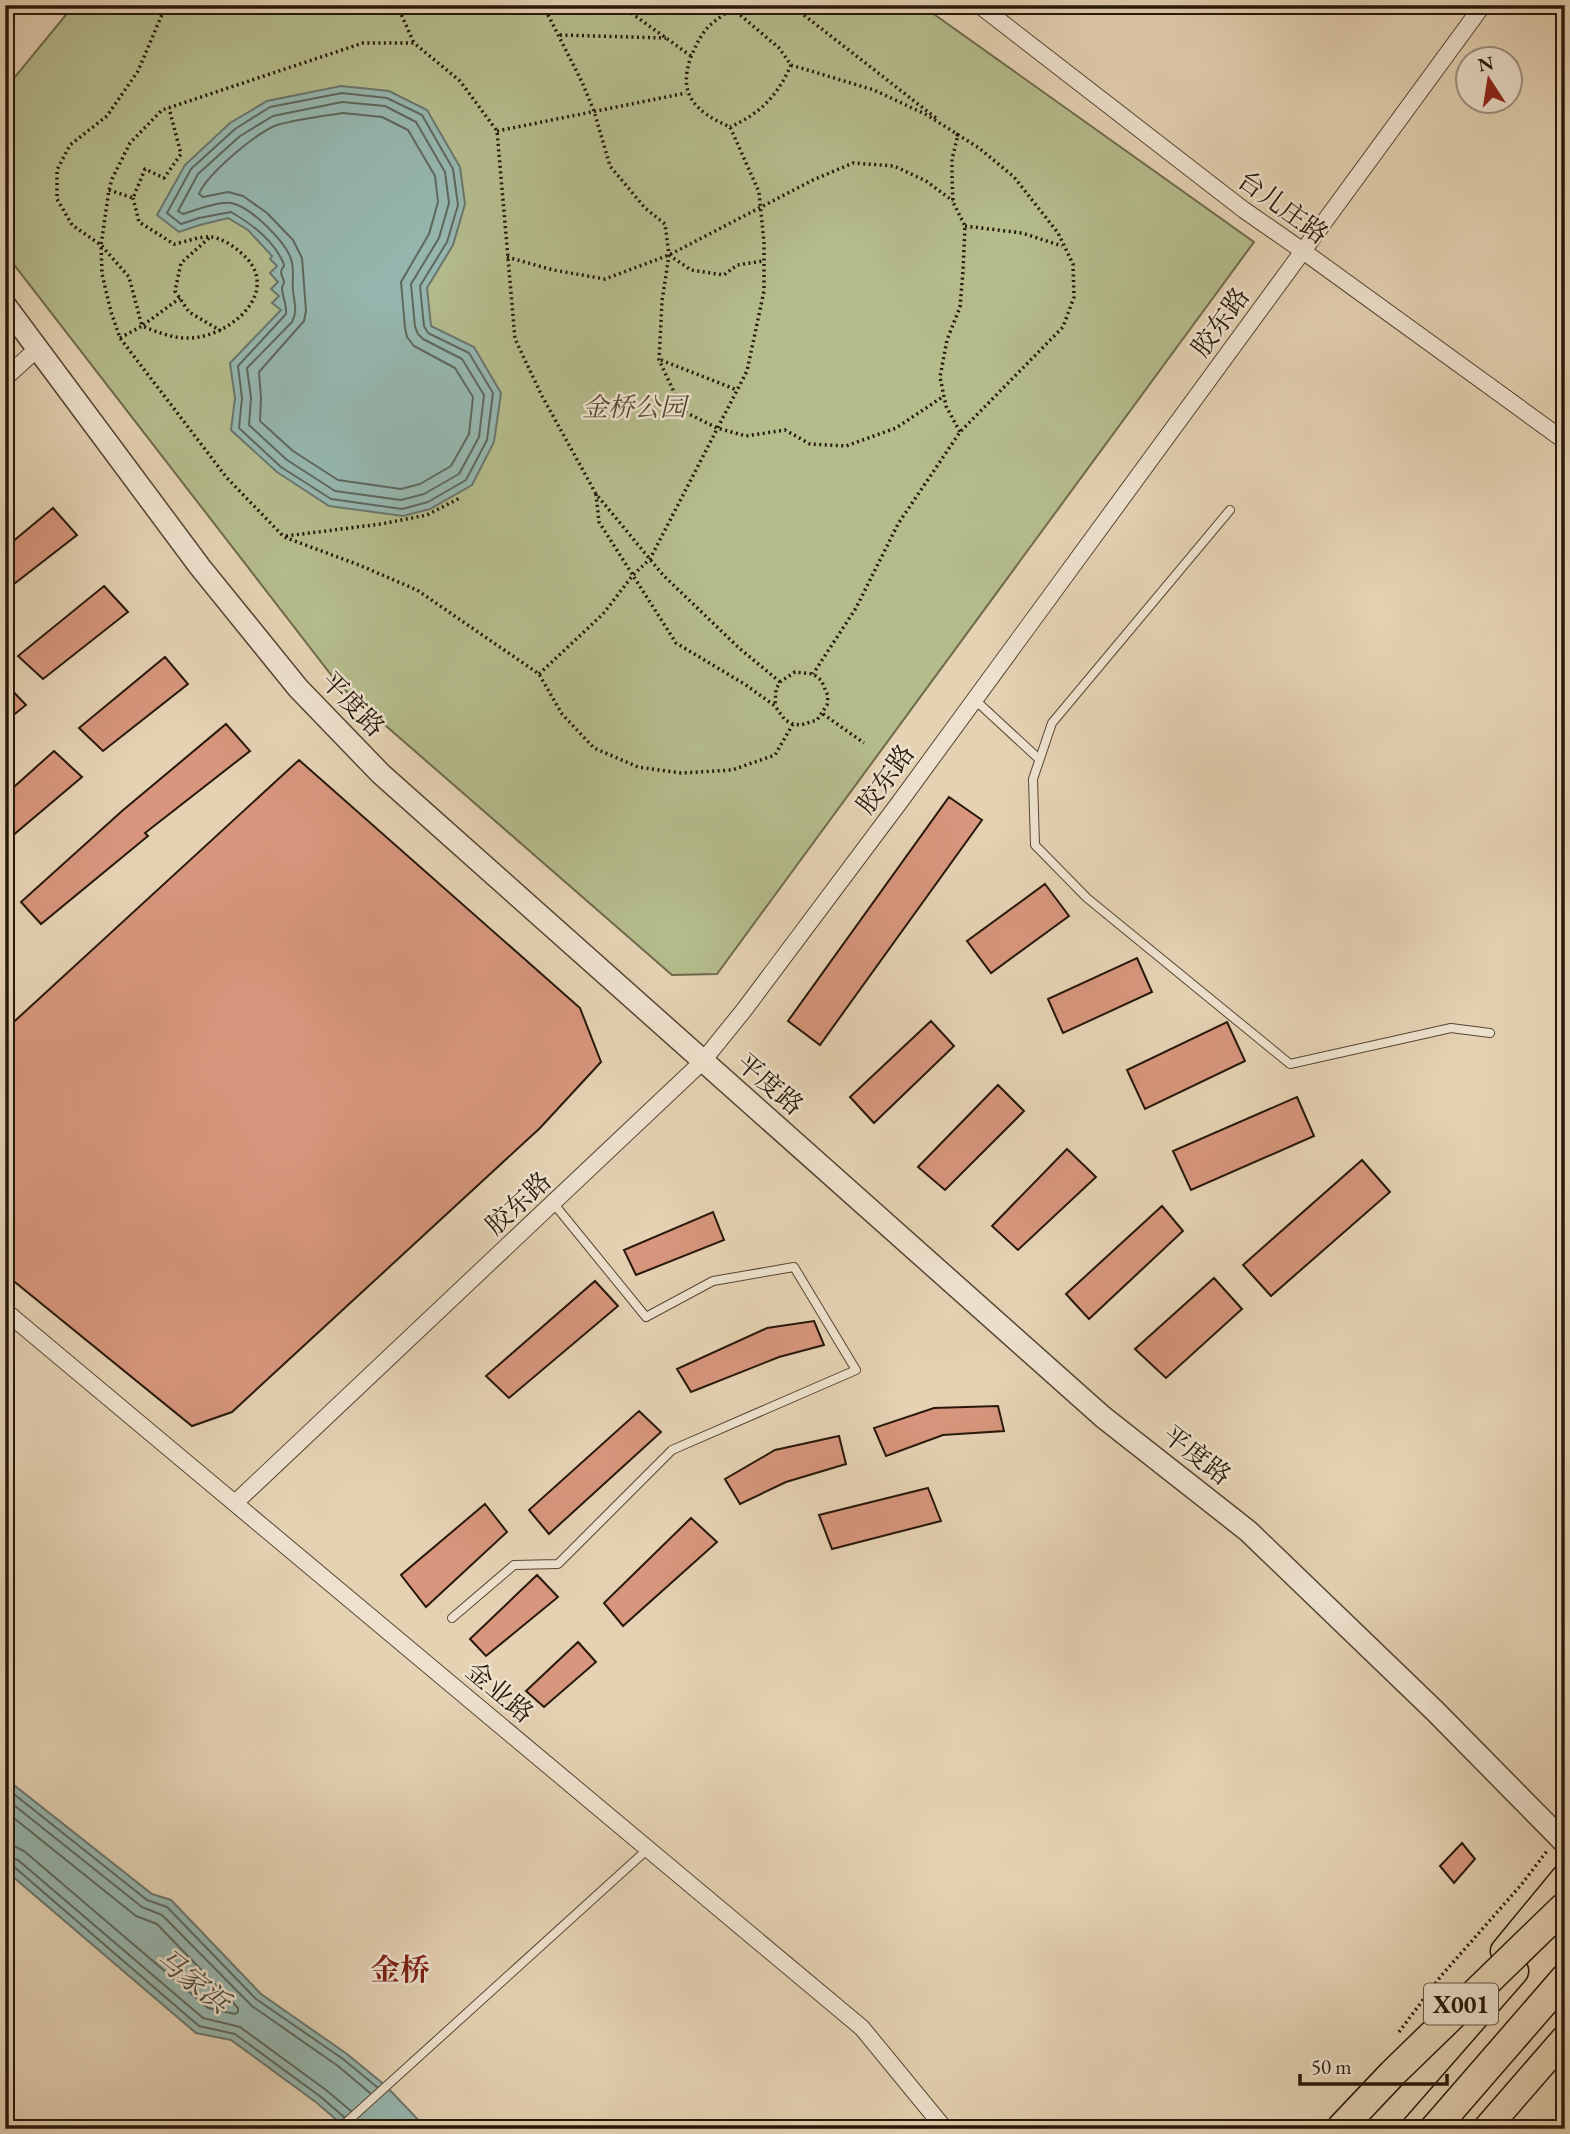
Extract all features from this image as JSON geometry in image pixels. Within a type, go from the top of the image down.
[{"type":"highway","points":[[1340,2129],[1393,2073],[1565,1906]]},
{"type":"highway","name":"X001","points":[[1376,2129],[1565,1914]]},
{"type":"highway","name":"X001","points":[[1434,2129],[1565,1978]]},
{"type":"highway","points":[[1441,2129],[1535,2012]]},
{"type":"main road","name":"X001","points":[[1354,2129],[1470,1994],[1565,1877]]},
{"type":"main road","points":[[1486,2129],[1565,2038]]},
{"type":"street","name":"台儿庄路","points":[[979,5],[1244,210],[1565,441]]},
{"type":"street","name":"胶东路","points":[[236,1502],[702,1062],[974,699],[1483,5]]},
{"type":"street","name":"平度路","points":[[5,305],[200,567],[298,688],[381,774],[1103,1417],[1248,1531],[1435,1711],[1561,1839]]},
{"type":"street","points":[[5,377],[38,348]]},
{"type":"street","name":"金业路","points":[[5,1311],[862,2028],[945,2129]]},
{"type":"lane","points":[[1230,510],[1052,723],[1033,779],[1035,845],[1087,898],[1290,1064],[1451,1028],[1490,1032]]},
{"type":"lane","points":[[974,699],[1040,760]]},
{"type":"lane","points":[[452,1618],[514,1565],[558,1564],[672,1450],[856,1370],[794,1268],[713,1281],[646,1317],[554,1203]]},
{"type":"lane","points":[[338,2129],[649,1848]]},
{"type":"path","points":[[142,326],[129,277],[101,246],[72,225],[57,199],[57,170],[70,145],[107,116],[138,71],[166,5]]},
{"type":"path","points":[[397,5],[414,43],[460,81],[498,131],[515,340],[542,396],[596,494],[663,575],[739,648],[780,682]]},
{"type":"path","points":[[543,5],[582,82],[594,111],[610,166],[645,208],[665,224],[668,255],[659,360],[683,411],[717,428],[746,436],[785,430],[810,444],[846,446],[896,428],[944,396]]},
{"type":"path","points":[[624,5],[691,56]]},
{"type":"path","points":[[791,5],[958,135]]},
{"type":"path","points":[[539,674],[603,614],[633,575],[650,559],[747,371],[764,291],[759,192],[730,127],[712,119],[696,106],[686,93],[686,72],[698,40],[710,25],[732,7],[779,48],[791,65],[874,90],[927,115],[979,148],[1014,177],[1058,233],[1073,264],[1074,297],[1063,327],[960,432],[898,524],[856,608],[813,674]]},
{"type":"path","points":[[560,35],[666,38]]},
{"type":"path","points":[[414,43],[363,43],[162,110],[130,143],[109,190],[101,246],[102,274],[120,338],[227,478],[284,537],[417,590],[539,674],[562,714],[594,748],[638,767],[681,774],[732,771],[775,755],[793,724]]},
{"type":"path","points":[[730,127],[769,102],[783,83],[791,65]]},
{"type":"path","points":[[498,131],[686,93]]},
{"type":"path","points":[[142,326],[165,335],[196,338],[222,331],[242,316],[256,298],[257,280],[247,258],[231,244],[211,237],[174,244],[139,222],[133,198],[145,169],[164,178],[181,154],[169,108]]},
{"type":"path","points":[[958,135],[952,159],[953,202],[965,226],[960,307],[947,340],[940,377],[946,406],[960,432]]},
{"type":"path","points":[[507,257],[552,270],[605,279],[668,255],[813,180],[853,163],[894,166],[926,181],[953,202]]},
{"type":"path","points":[[109,190],[133,198]]},
{"type":"path","points":[[965,226],[1022,233],[1064,246]]},
{"type":"path","points":[[211,237],[181,263],[175,292],[189,312],[222,331]]},
{"type":"path","points":[[668,255],[691,270],[724,275],[737,265],[764,261]]},
{"type":"path","points":[[120,338],[180,299]]},
{"type":"path","points":[[659,360],[737,390]]},
{"type":"path","points":[[596,494],[599,522],[676,643],[746,685],[775,706],[785,720],[793,724],[810,724],[817,720],[827,705],[828,696],[821,680],[813,674],[795,672],[780,682],[776,689],[775,706]]},
{"type":"path","points":[[284,537],[427,515],[460,498]]},
{"type":"path","points":[[823,713],[864,743]]},
{"type":"path","points":[[1391,2042],[1441,1976],[1561,1839]]},
{"type":"green space","name":"金桥公园","points":[[74,5],[921,5],[1254,242],[717,974],[672,975],[339,685],[5,253],[5,89]]},
{"type":"water","points":[[341,86],[389,91],[427,110],[460,167],[465,204],[453,245],[427,288],[431,326],[474,347],[501,393],[494,442],[472,485],[430,509],[403,516],[329,506],[277,472],[231,430],[235,398],[230,363],[281,310],[272,303],[279,296],[271,289],[278,282],[270,273],[277,266],[270,259],[272,256],[248,230],[228,218],[179,232],[157,215],[185,165],[230,123],[267,101]]},
{"type":"water","name":"马家浜","points":[[5,1778],[152,1894],[171,1900],[261,1994],[347,2054],[386,2086],[427,2129],[347,2129],[317,2103],[231,2040],[196,2033],[5,1870]]},
{"type":"building","points":[[53,508],[77,535],[5,591],[5,548]]},
{"type":"building","points":[[104,586],[128,612],[43,679],[18,656]]},
{"type":"building","points":[[165,657],[188,684],[103,751],[79,728]]},
{"type":"building","points":[[5,683],[26,705],[5,722]]},
{"type":"building","points":[[226,724],[250,751],[145,833],[148,836],[41,924],[21,902],[122,811]]},
{"type":"building","points":[[54,751],[82,777],[5,842],[5,795]]},
{"type":"building","points":[[299,760],[580,1008],[601,1062],[540,1128],[232,1412],[192,1426],[5,1274],[5,1030]]},
{"type":"building","points":[[949,797],[982,820],[820,1045],[788,1021]]},
{"type":"building","points":[[1045,884],[1069,916],[991,973],[967,941]]},
{"type":"building","points":[[1137,958],[1152,992],[1063,1033],[1048,999]]},
{"type":"building","points":[[931,1021],[954,1046],[874,1123],[850,1097]]},
{"type":"building","points":[[1227,1022],[1245,1061],[1145,1109],[1127,1070]]},
{"type":"building","points":[[998,1085],[1024,1111],[945,1190],[918,1167]]},
{"type":"building","points":[[1297,1097],[1314,1136],[1191,1190],[1173,1151]]},
{"type":"building","points":[[1067,1149],[1096,1177],[1018,1250],[992,1226]]},
{"type":"building","points":[[1362,1160],[1390,1192],[1271,1296],[1243,1265]]},
{"type":"building","points":[[1162,1206],[1183,1231],[1089,1319],[1066,1294]]},
{"type":"building","points":[[713,1212],[724,1240],[636,1275],[624,1250]]},
{"type":"building","points":[[1214,1278],[1242,1309],[1166,1378],[1135,1349]]},
{"type":"building","points":[[595,1281],[618,1306],[509,1398],[486,1376]]},
{"type":"building","points":[[814,1321],[824,1345],[779,1357],[691,1392],[677,1369],[767,1328]]},
{"type":"building","points":[[998,1406],[1004,1431],[943,1435],[886,1456],[874,1428],[934,1408]]},
{"type":"building","points":[[639,1411],[661,1432],[549,1534],[529,1510]]},
{"type":"building","points":[[839,1436],[846,1464],[786,1482],[740,1504],[725,1479],[775,1450]]},
{"type":"building","points":[[928,1488],[941,1521],[832,1549],[819,1515]]},
{"type":"building","points":[[485,1504],[507,1532],[426,1607],[401,1575]]},
{"type":"building","points":[[691,1518],[717,1542],[623,1626],[604,1603]]},
{"type":"building","points":[[537,1575],[558,1597],[486,1656],[470,1639]]},
{"type":"building","points":[[578,1642],[596,1662],[544,1707],[526,1691]]},
{"type":"building","points":[[1462,1843],[1475,1859],[1454,1883],[1440,1866]]},
{"type":"district","name":"金桥","points":[[400,1969]]}]
